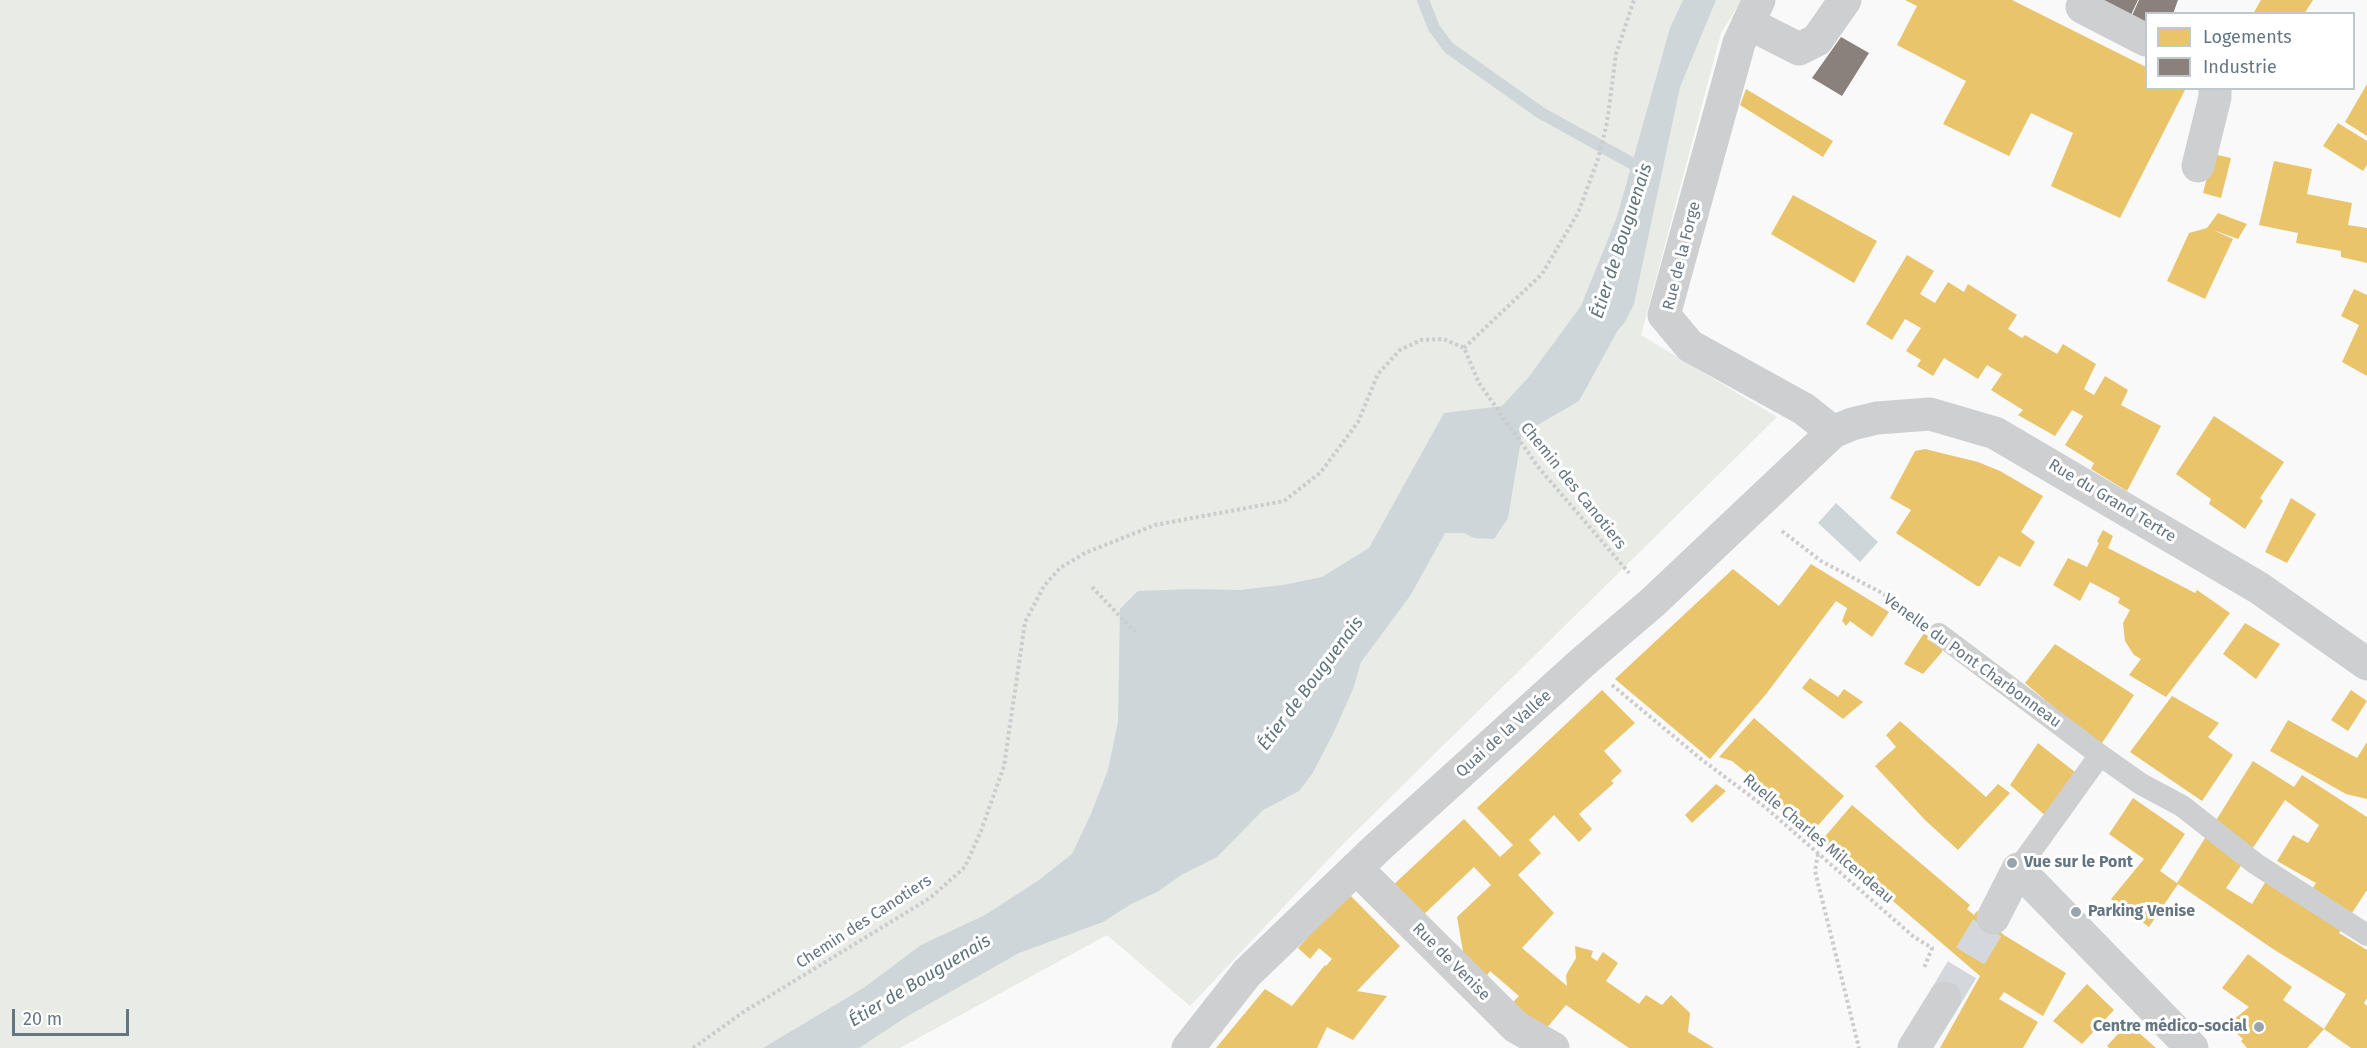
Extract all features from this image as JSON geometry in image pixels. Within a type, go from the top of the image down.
[{"type":"street","points":[[1754,11],[1799,49],[1817,40],[1845,0]]},
{"type":"street","points":[[2086,0],[2082,7],[2145,39]]},
{"type":"street","name":"Rue de la Forge","points":[[1754,11],[1739,43],[1664,315],[1690,346],[1804,409],[1833,432]]},
{"type":"street","points":[[2198,166],[2215,90]]},
{"type":"street","name":"Rue du Grand Tertre","points":[[1833,432],[1852,424],[1877,418],[1930,414],[1995,433],[2259,588],[2367,664]]},
{"type":"street","name":"Quai de la Vallée","points":[[1188,1048],[1247,974],[1356,868],[1584,661],[1653,602],[1833,432]]},
{"type":"street","name":"Rue de Venise","points":[[1356,868],[1516,1027],[1553,1048]]},
{"type":"street","points":[[1993,918],[2018,869],[2192,1048]]},
{"type":"street","points":[[1914,1048],[1945,998]]},
{"type":"lane","name":"Venelle du Pont Charbonneau","points":[[1939,634],[2141,784],[2182,806],[2256,864],[2367,935]]},
{"type":"lane","points":[[2018,869],[2100,755]]},
{"type":"path","points":[[1464,348],[1542,274],[1578,213],[1598,159],[1607,123],[1616,54],[1634,0]]},
{"type":"path","name":"Chemin des Canotiers","points":[[693,1048],[745,1011],[930,898],[965,867],[981,831],[1004,766],[1025,621],[1044,586],[1060,568],[1085,553],[1155,525],[1284,501],[1322,472],[1358,422],[1378,374],[1400,350],[1421,340],[1444,339],[1464,348],[1479,383],[1539,468],[1653,602]]},
{"type":"path","name":"Venelle du Pont Charbonneau","points":[[1756,504],[1778,529],[1821,561],[1882,593],[1939,634]]},
{"type":"path","points":[[1092,587],[1135,632]]},
{"type":"path","name":"Ruelle Charles Milcendeau","points":[[1584,661],[1701,759],[1765,807],[1914,937],[1932,948],[1920,977],[1945,998]]},
{"type":"path","points":[[1818,853],[1815,871],[1859,1048]]},
{"type":"shaded area","points":[[0,0],[1742,0],[1721,33],[1641,335],[1777,417],[1342,845],[1190,1006],[1107,935],[900,1048],[0,1048]]},
{"type":"water","name":"Étier de Bouguenais","points":[[1683,0],[1716,0],[1680,87],[1634,304],[1579,401],[1522,434],[1508,518],[1494,539],[1474,538],[1464,533],[1445,533],[1410,596],[1361,662],[1353,689],[1333,734],[1312,774],[1299,791],[1263,810],[1217,857],[1183,874],[1157,892],[1131,904],[1103,922],[1019,953],[906,1017],[859,1048],[763,1048],[865,987],[921,945],[985,915],[1039,880],[1072,854],[1108,770],[1118,722],[1120,609],[1138,591],[1240,590],[1322,577],[1369,548],[1444,413],[1502,406],[1528,378],[1581,306],[1617,217],[1670,28]]},
{"type":"water","points":[[1836,503],[1878,542],[1860,562],[1818,523]]},
{"type":"building: Logements","points":[[1905,0],[2012,0],[2145,66],[2145,90],[2185,90],[2120,218],[2051,186],[2073,133],[2031,113],[2009,156],[1943,124],[1966,81],[1897,45],[1917,6]]},
{"type":"building: Logements","points":[[2261,0],[2313,0],[2305,12],[2254,12]]},
{"type":"building: Logements","points":[[2367,84],[2367,136],[2345,122]]},
{"type":"building: Logements","points":[[1746,89],[1833,141],[1823,157],[1740,105]]},
{"type":"building: Logements","points":[[2338,123],[2367,141],[2367,165],[2363,171],[2323,146]]},
{"type":"building: Logements","points":[[2213,154],[2231,158],[2221,198],[2203,193]]},
{"type":"building: Logements","points":[[2274,161],[2312,169],[2307,194],[2352,203],[2348,225],[2367,228],[2367,263],[2341,257],[2341,251],[2296,243],[2298,233],[2259,225]]},
{"type":"building: Logements","points":[[1793,195],[1877,241],[1854,283],[1771,234]]},
{"type":"building: Logements","points":[[2218,213],[2247,224],[2238,239],[2213,230],[2233,239],[2205,299],[2167,281],[2189,233],[2207,228]]},
{"type":"building: Logements","points":[[1907,255],[1934,271],[1920,294],[1935,303],[1948,282],[1964,292],[1968,284],[2017,315],[2008,329],[2022,338],[2025,335],[2057,354],[2063,344],[2096,364],[2084,389],[2094,395],[2105,376],[2128,390],[2121,405],[2161,426],[2127,491],[2091,469],[2094,463],[2065,445],[2083,416],[2072,410],[2055,436],[2018,415],[2023,410],[1991,390],[2002,374],[1987,365],[1978,379],[1944,358],[1933,376],[1917,366],[1921,360],[1906,351],[1921,328],[1905,319],[1892,340],[1866,324]]},
{"type":"building: Logements","points":[[2354,289],[2367,295],[2367,376],[2342,362],[2359,325],[2341,316]]},
{"type":"building: Logements","points":[[2214,416],[2284,462],[2260,498],[2263,501],[2245,529],[2209,504],[2211,499],[2176,474]]},
{"type":"building: Logements","points":[[1925,449],[1978,462],[2000,471],[2043,496],[2021,532],[2035,542],[2020,567],[1999,556],[1980,586],[1977,586],[1896,533],[1911,510],[1890,498],[1915,451]]},
{"type":"building: Logements","points":[[2291,498],[2316,514],[2287,563],[2265,552]]},
{"type":"building: Logements","points":[[2103,530],[2113,536],[2108,548],[2195,593],[2197,590],[2230,613],[2166,697],[2129,675],[2141,659],[2134,655],[2125,641],[2123,623],[2130,610],[2118,603],[2120,598],[2090,582],[2080,601],[2053,585],[2068,558],[2087,567]]},
{"type":"building: Logements","points":[[1811,564],[1889,612],[1872,637],[1850,621],[1846,626],[1842,621],[1847,608],[1836,601],[1767,693],[1710,759],[1615,679],[1733,569],[1779,606]]},
{"type":"building: Logements","points":[[2245,623],[2280,644],[2256,679],[2223,654]]},
{"type":"building: Logements","points":[[1924,633],[1928,636],[1927,639],[1942,648],[1942,652],[1923,674],[1904,664]]},
{"type":"building: Logements","points":[[2055,644],[2134,695],[2100,746],[2025,683]]},
{"type":"building: Logements","points":[[1810,678],[1838,697],[1844,689],[1863,702],[1843,719],[1802,688]]},
{"type":"building: Logements","points":[[1602,690],[1635,723],[1604,751],[1622,771],[1611,781],[1614,783],[1579,814],[1592,829],[1579,842],[1554,815],[1529,840],[1541,853],[1518,875],[1554,913],[1522,948],[1567,986],[1566,975],[1576,958],[1575,946],[1593,951],[1591,957],[1597,961],[1603,952],[1618,963],[1606,981],[1639,1004],[1646,995],[1662,1005],[1671,995],[1690,1013],[1688,1032],[1714,1048],[1629,1048],[1566,1005],[1545,1030],[1512,1003],[1519,996],[1490,971],[1486,977],[1465,963],[1457,917],[1491,885],[1474,867],[1420,918],[1391,887],[1464,819],[1500,857],[1513,845],[1477,808]]},
{"type":"building: Logements","points":[[2351,690],[2367,701],[2348,731],[2331,720]]},
{"type":"building: Logements","points":[[2172,696],[2219,723],[2208,737],[2233,755],[2202,801],[2130,752]]},
{"type":"building: Logements","points":[[1754,718],[1844,796],[1814,830],[1794,812],[1779,810],[1784,805],[1763,787],[1750,785],[1754,779],[1732,761],[1719,757]]},
{"type":"building: Logements","points":[[2288,720],[2357,758],[2367,742],[2367,799],[2346,794],[2270,751]]},
{"type":"building: Logements","points":[[1900,721],[1986,797],[1998,784],[2010,793],[1958,850],[1926,821],[1875,766],[1896,747],[1886,735]]},
{"type":"building: Logements","points":[[2038,743],[2080,776],[2047,817],[2010,785]]},
{"type":"building: Logements","points":[[2253,761],[2294,787],[2302,775],[2367,817],[2367,890],[2339,933],[2367,950],[2367,998],[2364,1003],[2367,1006],[2367,1048],[2351,1048],[2324,1029],[2346,994],[2273,949],[2178,884],[2149,927],[2111,899],[2144,859],[2109,834],[2133,798],[2185,834],[2160,871],[2177,883]],"holes":[[[2285,800],[2319,825],[2308,843],[2293,835],[2277,861],[2316,883],[2303,903],[2266,881],[2252,904],[2226,888]]]},
{"type":"building: Logements","points":[[1716,784],[1726,791],[1692,823],[1685,815]]},
{"type":"building: Logements","points":[[1852,805],[1970,905],[1967,909],[1974,915],[1977,911],[2004,935],[2066,973],[2043,1016],[2004,992],[1999,999],[2038,1022],[2023,1048],[1940,1048],[1980,976],[1822,840]]},
{"type":"building: Logements","points":[[1348,893],[1400,946],[1357,991],[1387,996],[1353,1040],[1327,1027],[1317,1048],[1216,1048],[1265,989],[1292,1006],[1332,959],[1319,948],[1310,959],[1298,948]]},
{"type":"building: Logements","points":[[2248,954],[2292,987],[2283,1000],[2324,1029],[2307,1048],[2247,1048],[2241,1041],[2243,1039],[2227,1025],[2249,1007],[2222,988]]},
{"type":"building: Logements","points":[[2087,984],[2114,1010],[2082,1044],[2053,1021]]},
{"type":"building: Logements","points":[[2128,1023],[2156,1048],[2109,1048],[2107,1046]]},
{"type":"building: Industrie","points":[[2096,0],[2138,0],[2130,17]]},
{"type":"building: Industrie","points":[[2139,0],[2178,0],[2174,12],[2145,12],[2145,28],[2130,20]]},
{"type":"building: Industrie","points":[[1841,37],[1869,53],[1842,96],[1812,78]]},
{"type":"waterway","name":"Étier de Bouguenais","points":[[1423,0],[1434,28],[1449,48],[1541,113],[1644,170]]},
{"type":"tunnel","points":[[1945,998],[1993,918]]},
{"type":"place","name":"Vue sur le Pont","points":[[2012,863]]},
{"type":"place","name":"Parking Venise","points":[[2076,912]]},
{"type":"place","name":"Centre médico-social","points":[[2259,1027]]}]
